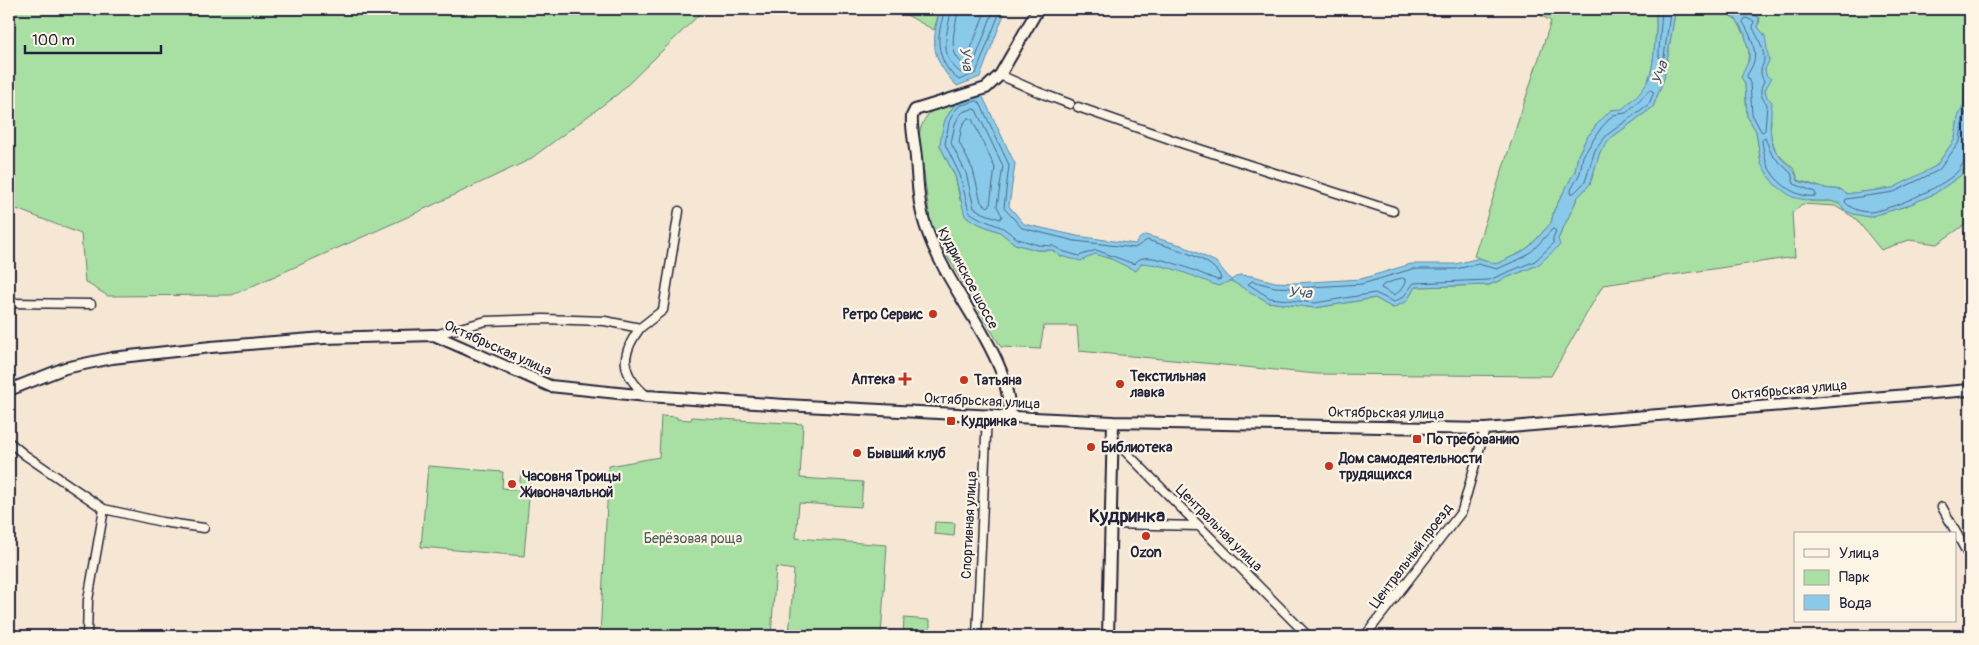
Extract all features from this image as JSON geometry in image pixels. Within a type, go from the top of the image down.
[{"type":"street","name":"Кудринское шоссе","points":[[1011,416],[1007,388],[1002,372],[940,259],[921,213],[917,191],[912,116],[915,110],[986,88],[1000,75],[1038,9]]},
{"type":"street","points":[[1000,75],[1070,104]]},
{"type":"street","points":[[1078,107],[1184,144],[1393,211]]},
{"type":"street","points":[[647,396],[634,386],[625,358],[630,342],[640,328],[663,310],[679,211]]},
{"type":"street","points":[[9,303],[91,304]]},
{"type":"street","points":[[434,334],[486,321],[543,319],[605,320],[640,328]]},
{"type":"street","name":"Октябрьская улица","points":[[9,390],[65,368],[112,358],[211,347],[324,338],[434,334],[550,386],[647,396],[1112,422],[1485,428],[1970,390]]},
{"type":"street","name":"Спортивная улица","points":[[977,636],[987,414]]},
{"type":"street","points":[[1108,636],[1112,422]]},
{"type":"street","name":"Центральный проезд","points":[[1365,636],[1462,511],[1485,428]]},
{"type":"street","name":"Центральная улица","points":[[1111,437],[1308,636]]},
{"type":"street","points":[[9,442],[24,456],[104,509],[162,522],[204,528]]},
{"type":"street","points":[[1942,507],[1956,532]]},
{"type":"street","points":[[87,636],[88,600],[104,509]]},
{"type":"street","points":[[1110,524],[1199,526]]},
{"type":"street","points":[[1956,532],[1970,558]]},
{"type":"green space","points":[[9,9],[705,9],[619,93],[529,160],[403,219],[232,295],[108,296],[85,282],[81,234],[9,206]]},
{"type":"green space","points":[[890,9],[940,9],[934,30],[903,13]]},
{"type":"green space","points":[[1542,9],[1657,9],[1652,67],[1646,83],[1633,100],[1622,110],[1611,110],[1586,139],[1578,155],[1575,171],[1554,210],[1551,223],[1530,246],[1520,253],[1496,264],[1474,256],[1551,21],[1540,15]]},
{"type":"green space","points":[[1678,9],[1720,9],[1737,20],[1745,35],[1749,52],[1745,84],[1747,116],[1756,131],[1761,164],[1810,201],[1831,201],[1840,204],[1844,210],[1869,217],[1906,206],[1934,194],[1960,176],[1970,160],[1970,221],[1937,244],[1909,240],[1881,250],[1855,218],[1835,206],[1802,204],[1792,213],[1795,257],[1603,285],[1551,376],[1317,374],[1079,351],[1077,326],[1044,326],[1040,349],[1001,347],[931,229],[919,134],[924,120],[931,112],[956,102],[945,120],[940,146],[955,176],[960,200],[979,224],[1000,232],[1015,244],[1037,250],[1052,250],[1060,256],[1095,254],[1111,259],[1156,264],[1231,280],[1268,302],[1315,308],[1375,298],[1393,308],[1407,301],[1415,287],[1489,285],[1538,265],[1558,239],[1578,197],[1590,184],[1600,152],[1611,138],[1653,107],[1664,78],[1675,13]]},
{"type":"green space","points":[[1742,9],[1970,9],[1970,77],[1965,87],[1964,105],[1958,117],[1955,139],[1936,166],[1893,188],[1846,194],[1842,190],[1823,188],[1798,180],[1795,170],[1776,152],[1770,133],[1771,121],[1765,90],[1767,85],[1760,30],[1758,27],[1760,19]]},
{"type":"green space","name":"Берёзовая роща","points":[[661,416],[691,420],[692,417],[803,424],[800,478],[863,482],[861,507],[799,503],[796,538],[887,545],[881,636],[789,636],[794,570],[776,567],[771,636],[600,636],[609,466],[659,457]]},
{"type":"green space","points":[[428,466],[503,472],[502,488],[519,490],[521,472],[531,473],[524,556],[421,547]]},
{"type":"green space","points":[[935,522],[955,523],[954,536],[934,534]]},
{"type":"green space","points":[[904,618],[930,620],[930,636],[903,636]]},
{"type":"water","name":"Уча","points":[[940,9],[1006,9],[980,77],[957,86],[942,68],[935,51],[935,32]]},
{"type":"water","name":"Уча","points":[[1657,9],[1678,9],[1675,13],[1664,78],[1653,107],[1611,138],[1600,152],[1590,184],[1578,197],[1558,239],[1560,245],[1538,265],[1489,285],[1415,287],[1407,301],[1393,308],[1375,298],[1315,308],[1268,302],[1231,281],[1218,286],[1162,266],[1142,263],[1136,271],[1111,259],[1095,254],[1081,261],[1060,256],[1052,250],[1037,250],[1015,244],[1000,232],[965,216],[955,176],[940,146],[945,120],[956,102],[982,95],[1015,164],[1009,206],[1024,224],[1077,236],[1135,244],[1145,235],[1181,245],[1216,262],[1231,280],[1239,275],[1253,276],[1275,282],[1294,283],[1361,279],[1411,264],[1456,264],[1479,258],[1496,264],[1520,253],[1530,246],[1551,223],[1554,210],[1575,171],[1578,155],[1586,139],[1611,110],[1622,109],[1641,91],[1650,75],[1652,67]]},
{"type":"water","points":[[1720,9],[1742,9],[1759,17],[1758,27],[1765,36],[1769,61],[1765,69],[1766,75],[1771,79],[1765,90],[1767,97],[1772,102],[1770,128],[1772,141],[1777,153],[1792,168],[1798,181],[1823,188],[1842,190],[1846,194],[1893,188],[1936,166],[1955,139],[1958,117],[1964,105],[1965,87],[1970,77],[1970,160],[1960,176],[1934,194],[1906,206],[1869,217],[1853,214],[1844,210],[1840,204],[1831,201],[1810,201],[1792,197],[1774,184],[1761,164],[1756,131],[1747,116],[1745,84],[1741,77],[1749,60],[1745,35],[1737,20]]},
{"type":"place","name":"Ретро Сервис","points":[[933,314]]},
{"type":"place","name":"Аптека","points":[[905,379]]},
{"type":"place","name":"Татьяна","points":[[964,380]]},
{"type":"place","name":"Текстильная лавка","points":[[1120,384]]},
{"type":"place","name":"Кудринка","points":[[951,421]]},
{"type":"place","name":"По требованию","points":[[1417,439]]},
{"type":"place","name":"Библиотека","points":[[1091,447]]},
{"type":"place","name":"Бывший клуб","points":[[857,453]]},
{"type":"place","name":"Дом самодеятельности трудящихся","points":[[1329,466]]},
{"type":"place","name":"Часовня Троицы Живоначальной","points":[[512,484]]},
{"type":"place","name":"Ozon","points":[[1146,536]]},
{"type":"district","name":"Кудринка","points":[[1127,516]]}]
